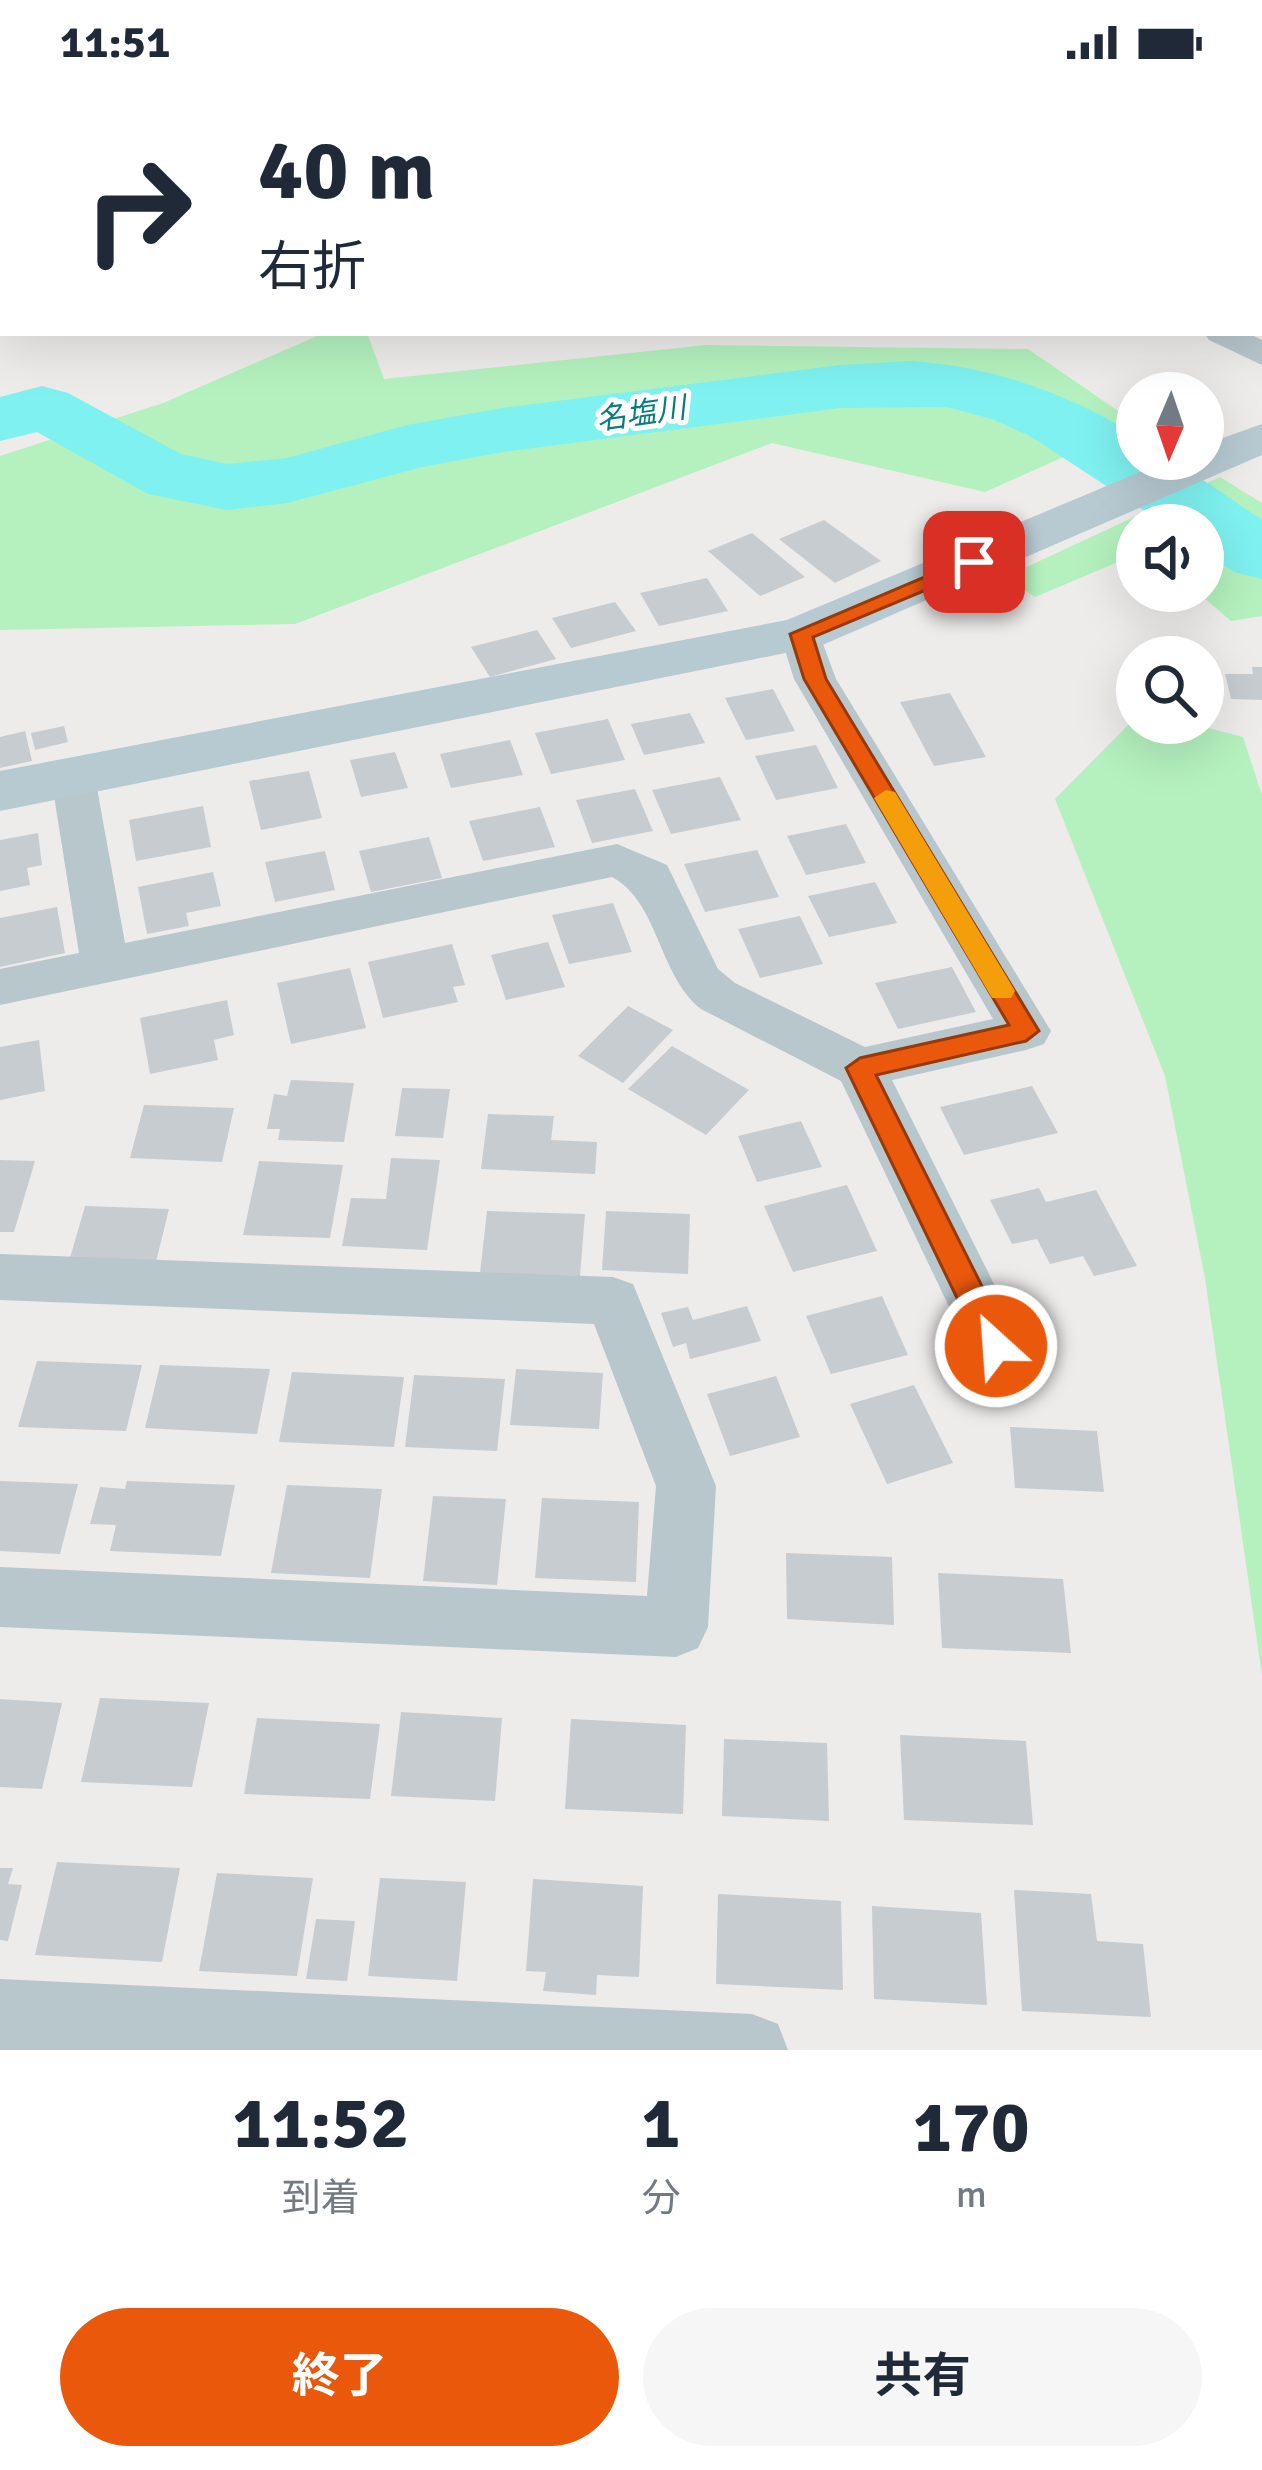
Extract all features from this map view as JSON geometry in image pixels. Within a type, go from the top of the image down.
[{"type":"street","points":[[1227,336],[1262,354]]},
{"type":"street","points":[[0,791],[801,634],[1262,438]]},
{"type":"street","points":[[801,634],[815,679],[1026,1031],[860,1068]]},
{"type":"street","points":[[73,777],[105,965]]},
{"type":"street","points":[[0,987],[617,860],[650,877],[699,981],[718,996],[860,1068],[996,1346]]},
{"type":"street","points":[[0,1277],[614,1300],[686,1486],[676,1627],[0,1598]]},
{"type":"street","points":[[0,2015],[752,2050]]},
{"type":"green space","points":[[317,336],[368,336],[384,379],[706,345],[1028,349],[1116,410],[1116,433],[985,492],[772,443],[295,624],[0,630],[0,456],[163,403]]},
{"type":"green space","points":[[1224,479],[1262,503],[1262,616],[1231,621],[1220,612],[1224,504],[1162,504]]},
{"type":"green space","points":[[1116,525],[1116,563],[1035,597],[1005,577]]},
{"type":"green space","points":[[1224,732],[1243,737],[1262,795],[1262,1676],[1205,1278],[1165,1076],[1055,799],[1116,737],[1116,744],[1224,744]]},
{"type":"building","points":[[824,520],[881,561],[835,583],[779,539]]},
{"type":"building","points":[[752,533],[805,577],[760,596],[708,551]]},
{"type":"building","points":[[707,578],[728,611],[659,626],[640,593]]},
{"type":"building","points":[[615,602],[636,631],[571,648],[552,618]]},
{"type":"building","points":[[537,630],[556,659],[490,677],[471,647]]},
{"type":"building","points":[[1252,667],[1262,667],[1262,700],[1231,699],[1225,674],[1253,674]]},
{"type":"building","points":[[773,689],[795,731],[746,740],[725,698]]},
{"type":"building","points":[[950,693],[986,757],[934,766],[900,702]]},
{"type":"building","points":[[690,713],[705,743],[644,755],[631,724]]},
{"type":"building","points":[[608,719],[625,760],[551,774],[535,733]]},
{"type":"building","points":[[64,726],[68,742],[35,750],[31,733]]},
{"type":"building","points":[[25,731],[32,761],[0,768],[0,737]]},
{"type":"building","points":[[510,740],[523,775],[451,788],[440,754]]},
{"type":"building","points":[[816,745],[838,788],[776,800],[755,756]]},
{"type":"building","points":[[395,752],[408,788],[361,797],[350,760]]},
{"type":"building","points":[[309,771],[322,818],[261,830],[249,781]]},
{"type":"building","points":[[720,777],[741,820],[671,834],[652,790]]},
{"type":"building","points":[[635,789],[653,831],[592,843],[576,800]]},
{"type":"building","points":[[203,806],[211,847],[136,861],[129,820]]},
{"type":"building","points":[[540,807],[555,847],[483,861],[469,821]]},
{"type":"building","points":[[846,824],[866,863],[806,875],[787,836]]},
{"type":"building","points":[[38,833],[42,865],[27,868],[30,885],[0,891],[0,840]]},
{"type":"building","points":[[429,837],[442,878],[371,892],[359,851]]},
{"type":"building","points":[[757,850],[779,897],[705,912],[684,864]]},
{"type":"building","points":[[325,851],[335,890],[275,902],[265,862]]},
{"type":"building","points":[[213,872],[221,906],[186,913],[189,926],[147,934],[138,887]]},
{"type":"building","points":[[875,882],[897,923],[829,937],[808,896]]},
{"type":"building","points":[[613,903],[632,952],[569,964],[552,915]]},
{"type":"building","points":[[57,907],[65,953],[0,967],[0,918]]},
{"type":"building","points":[[800,916],[823,964],[760,978],[738,929]]},
{"type":"building","points":[[548,942],[565,987],[506,1000],[491,955]]},
{"type":"building","points":[[452,944],[465,985],[453,987],[458,1002],[383,1018],[368,962]]},
{"type":"building","points":[[952,967],[976,1012],[898,1029],[875,983]]},
{"type":"building","points":[[350,968],[366,1028],[291,1044],[277,983]]},
{"type":"building","points":[[227,1000],[234,1035],[214,1040],[218,1060],[150,1074],[140,1018]]},
{"type":"building","points":[[628,1006],[673,1030],[623,1083],[578,1056]]},
{"type":"building","points":[[39,1040],[45,1091],[0,1100],[0,1047]]},
{"type":"building","points":[[672,1046],[749,1090],[706,1135],[628,1089]]},
{"type":"building","points":[[291,1080],[354,1083],[344,1142],[278,1140],[280,1129],[267,1129],[274,1094],[287,1096]]},
{"type":"building","points":[[1032,1086],[1058,1133],[964,1155],[940,1107]]},
{"type":"building","points":[[402,1088],[450,1089],[443,1138],[395,1136]]},
{"type":"building","points":[[144,1105],[234,1108],[222,1162],[130,1158]]},
{"type":"building","points":[[488,1114],[554,1116],[551,1140],[597,1142],[595,1174],[481,1169]]},
{"type":"building","points":[[801,1121],[822,1167],[757,1182],[738,1136]]},
{"type":"building","points":[[391,1158],[440,1160],[427,1250],[342,1246],[351,1198],[386,1199]]},
{"type":"building","points":[[0,1160],[35,1161],[14,1232],[0,1232]]},
{"type":"building","points":[[259,1161],[343,1165],[330,1238],[243,1235]]},
{"type":"building","points":[[847,1185],[877,1251],[793,1272],[764,1206]]},
{"type":"building","points":[[1039,1188],[1046,1202],[1096,1190],[1137,1266],[1094,1276],[1083,1256],[1050,1264],[1037,1239],[1012,1244],[990,1200]]},
{"type":"building","points":[[85,1206],[169,1209],[156,1262],[70,1258]]},
{"type":"building","points":[[487,1211],[585,1214],[580,1276],[480,1273]]},
{"type":"building","points":[[606,1211],[690,1214],[688,1274],[602,1270]]},
{"type":"building","points":[[882,1296],[908,1355],[831,1374],[806,1316]]},
{"type":"building","points":[[747,1306],[761,1341],[690,1359],[686,1343],[673,1347],[661,1313],[688,1307],[693,1320]]},
{"type":"building","points":[[37,1361],[142,1365],[126,1431],[18,1427]]},
{"type":"building","points":[[160,1365],[270,1369],[257,1434],[145,1428]]},
{"type":"building","points":[[516,1369],[603,1373],[599,1429],[510,1425]]},
{"type":"building","points":[[292,1372],[404,1377],[394,1447],[279,1442]]},
{"type":"building","points":[[414,1375],[505,1379],[497,1451],[405,1447]]},
{"type":"building","points":[[776,1376],[800,1437],[730,1456],[707,1394]]},
{"type":"building","points":[[914,1385],[953,1463],[887,1484],[850,1404]]},
{"type":"building","points":[[1010,1427],[1097,1431],[1104,1492],[1015,1488]]},
{"type":"building","points":[[0,1481],[78,1484],[60,1554],[0,1551]]},
{"type":"building","points":[[127,1481],[235,1485],[221,1556],[110,1551],[116,1525],[90,1524],[100,1487],[125,1489]]},
{"type":"building","points":[[287,1485],[382,1489],[370,1578],[271,1573]]},
{"type":"building","points":[[433,1496],[506,1499],[497,1585],[423,1581]]},
{"type":"building","points":[[542,1498],[639,1502],[636,1582],[535,1578]]},
{"type":"building","points":[[786,1553],[892,1557],[894,1625],[787,1619]]},
{"type":"building","points":[[938,1573],[1063,1579],[1071,1653],[942,1648]]},
{"type":"building","points":[[100,1698],[209,1703],[192,1787],[81,1782]]},
{"type":"building","points":[[0,1699],[62,1703],[42,1789],[0,1787]]},
{"type":"building","points":[[401,1712],[502,1718],[495,1801],[391,1796]]},
{"type":"building","points":[[257,1718],[380,1724],[370,1799],[244,1794]]},
{"type":"building","points":[[571,1719],[686,1725],[683,1814],[565,1809]]},
{"type":"building","points":[[900,1735],[1026,1741],[1033,1825],[904,1820]]},
{"type":"building","points":[[724,1739],[827,1743],[829,1821],[722,1816]]},
{"type":"building","points":[[57,1862],[180,1868],[162,1962],[35,1955]]},
{"type":"building","points":[[0,1868],[13,1868],[8,1884],[22,1885],[8,1941],[0,1940]]},
{"type":"building","points":[[217,1873],[313,1878],[297,1976],[199,1971]]},
{"type":"building","points":[[380,1878],[466,1882],[457,1981],[368,1976]]},
{"type":"building","points":[[533,1879],[643,1886],[639,1977],[597,1975],[596,1995],[543,1991],[546,1972],[526,1971]]},
{"type":"building","points":[[1014,1890],[1091,1894],[1097,1941],[1143,1944],[1151,2017],[1022,2011]]},
{"type":"building","points":[[718,1894],[841,1901],[843,1990],[716,1984]]},
{"type":"building","points":[[872,1906],[981,1913],[987,2005],[874,1999]]},
{"type":"building","points":[[316,1919],[355,1921],[347,1981],[306,1979]]},
{"type":"waterway","name":"名塩川","points":[[0,419],[42,408],[174,478],[227,487],[257,486],[407,447],[502,430],[840,386],[947,385],[979,391],[1056,420],[1262,555]]},
{"type":"slow traffic","points":[[886,798],[1002,991]]},
{"type":"route","points":[[974,562],[801,634],[815,679],[1026,1031],[860,1068],[996,1346]]}]
